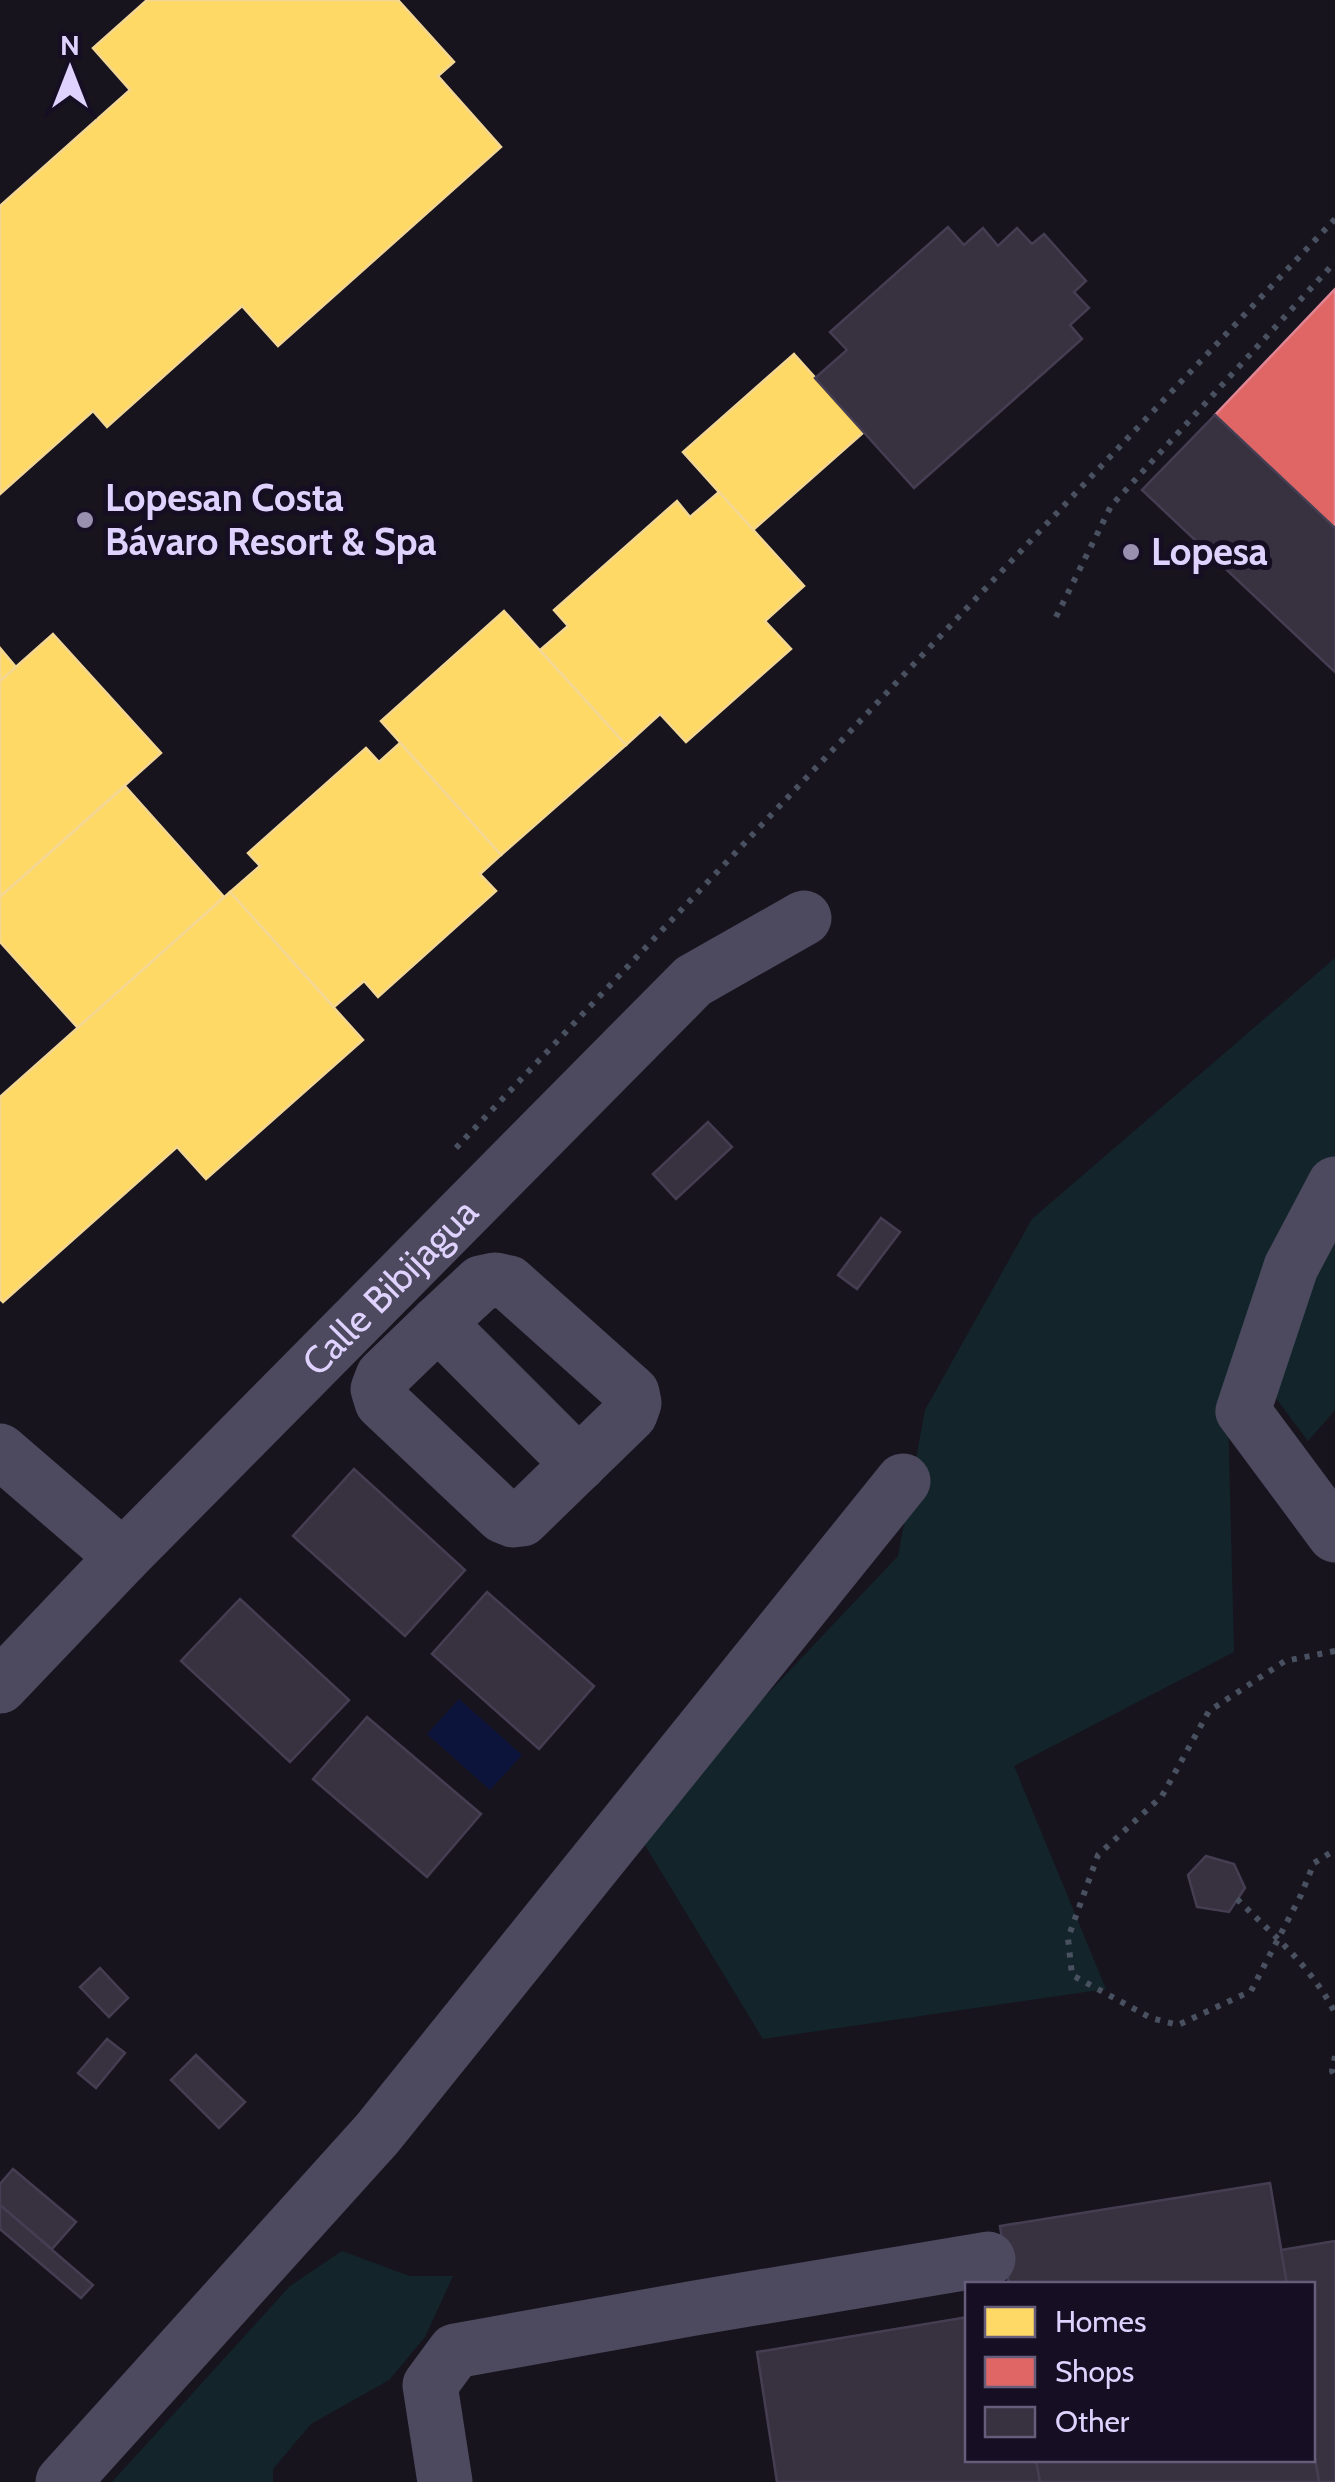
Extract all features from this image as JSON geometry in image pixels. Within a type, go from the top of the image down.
[{"type":"street","name":"Calle Bibijagua","points":[[0,1686],[693,981],[804,918]]},
{"type":"street","points":[[1335,1184],[1291,1268],[1243,1411],[1335,1535]]},
{"type":"street","points":[[495,1280],[509,1284],[632,1393],[634,1404],[630,1414],[579,1464],[522,1519],[513,1520],[503,1516],[382,1402],[378,1389],[384,1376],[481,1284],[495,1280]]},
{"type":"street","points":[[375,1303],[428,1332],[579,1464]]},
{"type":"street","points":[[0,1451],[123,1558]]},
{"type":"street","points":[[63,2482],[377,2134],[903,1481]]},
{"type":"street","points":[[445,2482],[430,2385],[455,2350],[988,2260]]},
{"type":"path","points":[[456,1149],[1335,219]]},
{"type":"path","points":[[1056,617],[1111,506],[1335,262]]},
{"type":"path","points":[[1335,1651],[1285,1661],[1209,1711],[1162,1796],[1098,1854],[1068,1938],[1072,1974],[1151,2018],[1178,2024],[1251,1990],[1302,1895],[1314,1863],[1335,1850]]},
{"type":"path","points":[[1237,1900],[1293,1953],[1325,1992],[1335,2013]]},
{"type":"path","points":[[1335,2056],[1335,2077]]},
{"type":"shaded area","points":[[1335,958],[1335,1410],[1308,1441],[1237,1346],[1227,1373],[1234,1652],[1014,1766],[1106,1989],[763,2039],[637,1832],[898,1556],[925,1410],[1032,1219]]},
{"type":"shaded area","points":[[459,1699],[522,1755],[490,1790],[427,1734]]},
{"type":"shaded area","points":[[342,2251],[409,2276],[453,2276],[425,2337],[389,2380],[311,2424],[273,2469],[273,2482],[112,2482],[290,2286]]},
{"type":"building: Homes","points":[[147,0],[398,0],[454,62],[438,76],[501,147],[278,346],[242,306],[107,427],[93,411],[0,494],[0,206],[130,90],[93,48]]},
{"type":"building: Homes","points":[[794,354],[864,432],[753,530],[683,452]]},
{"type":"building: Homes","points":[[719,492],[804,586],[765,621],[791,649],[686,742],[660,714],[626,745],[540,650],[568,626],[554,610],[677,501],[690,517]]},
{"type":"building: Homes","points":[[504,611],[626,745],[501,855],[381,721]]},
{"type":"building: Homes","points":[[53,634],[161,753],[0,897],[0,681]]},
{"type":"building: Homes","points":[[0,648],[16,667],[0,681]]},
{"type":"building: Homes","points":[[400,743],[501,855],[480,874],[496,891],[378,997],[364,981],[334,1007],[230,892],[260,866],[248,853],[366,748],[379,762]]},
{"type":"building: Homes","points":[[125,786],[224,897],[78,1028],[0,942],[0,897]]},
{"type":"building: Homes","points":[[230,892],[363,1040],[206,1179],[177,1147],[3,1302],[0,1097]]},
{"type":"building: Shops","points":[[1335,289],[1335,528],[1215,415]]},
{"type":"building: Other","points":[[948,227],[964,245],[983,228],[998,246],[1017,228],[1032,244],[1044,234],[1086,281],[1074,292],[1089,308],[1070,325],[1082,339],[914,488],[815,378],[847,350],[830,332]]},
{"type":"building: Other","points":[[1215,415],[1335,528],[1335,672],[1142,490]]},
{"type":"building: Other","points":[[708,1122],[732,1147],[676,1199],[653,1174]]},
{"type":"building: Other","points":[[881,1218],[900,1232],[857,1289],[838,1275]]},
{"type":"building: Other","points":[[354,1469],[465,1570],[405,1636],[293,1536]]},
{"type":"building: Other","points":[[487,1592],[594,1686],[539,1749],[432,1654]]},
{"type":"building: Other","points":[[240,1599],[349,1700],[290,1762],[181,1661]]},
{"type":"building: Other","points":[[367,1717],[481,1814],[427,1877],[313,1779]]},
{"type":"building: Other","points":[[1206,1856],[1234,1864],[1245,1888],[1229,1912],[1197,1907],[1188,1875]]},
{"type":"building: Other","points":[[100,1968],[128,1998],[109,2017],[80,1987]]},
{"type":"building: Other","points":[[107,2039],[125,2053],[96,2088],[78,2073]]},
{"type":"building: Other","points":[[196,2055],[245,2102],[219,2128],[171,2080]]},
{"type":"building: Other","points":[[13,2169],[76,2222],[52,2249],[0,2205],[0,2184]]},
{"type":"building: Other","points":[[1270,2183],[1287,2282],[1009,2282],[1000,2226]]},
{"type":"building: Other","points":[[0,2205],[93,2285],[81,2298],[0,2229]]},
{"type":"building: Other","points":[[1335,2241],[1335,2482],[1319,2482],[1315,2459],[1315,2282],[1287,2282],[1281,2250]]},
{"type":"building: Other","points":[[965,2317],[965,2462],[1036,2462],[1040,2482],[777,2482],[757,2352]]},
{"type":"building: Other","points":[[1315,2459],[1319,2482],[1040,2482],[1036,2462],[1315,2462]]},
{"type":"place","name":"Lopesan Costa Bávaro Resort & Spa","points":[[85,520]]},
{"type":"place","name":"Lopesa","points":[[1131,552]]}]
